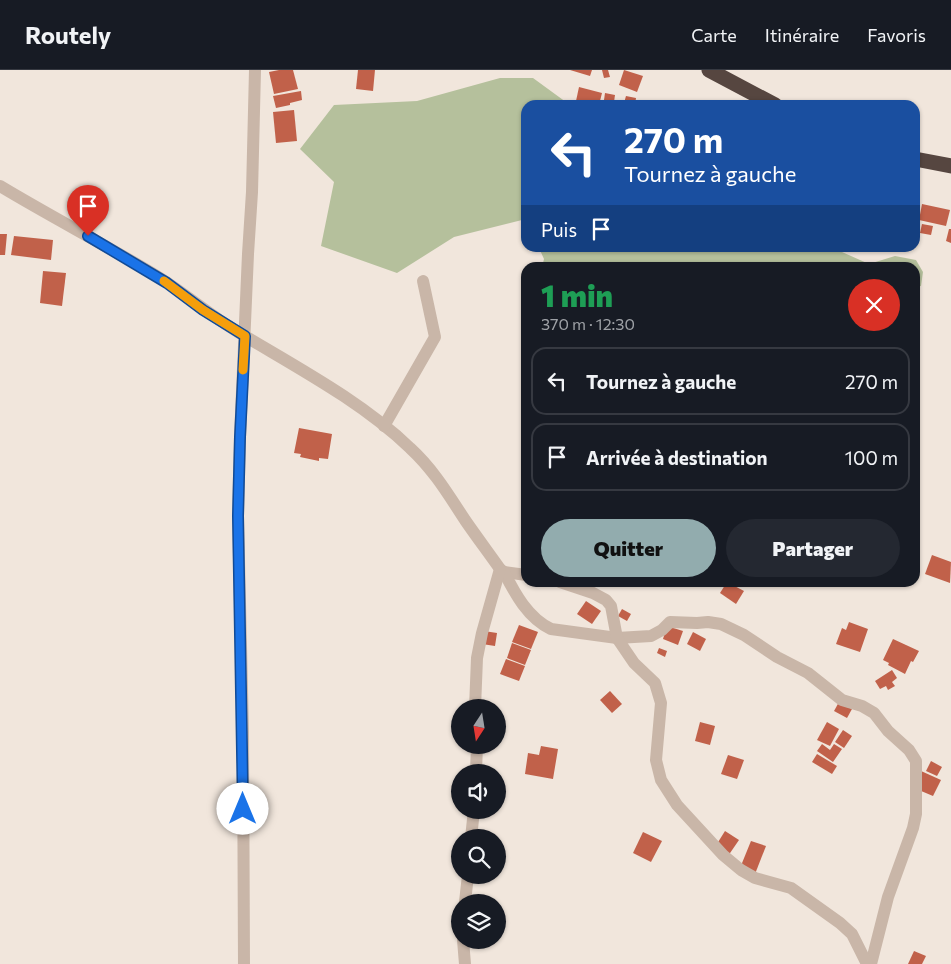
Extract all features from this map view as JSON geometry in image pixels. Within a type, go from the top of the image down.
[{"type":"highway","points":[[710,70],[767,100]]},
{"type":"highway","points":[[920,160],[951,166]]},
{"type":"street","points":[[244,964],[243,741],[238,516],[252,192],[255,70]]},
{"type":"street","points":[[0,186],[152,273],[203,310],[303,370],[384,426],[410,447],[433,471],[522,602],[533,617],[544,626],[562,632],[617,638],[651,636],[662,630],[670,622],[722,624],[808,673],[842,700],[862,706],[874,713],[916,760],[916,814],[914,828],[888,897],[871,964]]},
{"type":"street","points":[[384,426],[436,337],[423,281]]},
{"type":"street","points":[[502,571],[521,574]]},
{"type":"street","points":[[475,699],[477,658],[502,571]]},
{"type":"street","points":[[575,587],[593,593],[606,600],[611,606],[617,638],[634,663],[654,683],[661,703],[656,760],[661,780],[677,805],[722,855],[742,870],[755,878],[791,888],[840,923],[852,934],[867,964]]},
{"type":"street","points":[[464,949],[465,964]]},
{"type":"green space","points":[[500,78],[533,78],[563,100],[521,100],[521,220],[454,237],[397,273],[321,246],[334,182],[300,149],[334,105],[417,101]]},
{"type":"green space","points":[[541,252],[842,252],[864,262],[543,262]]},
{"type":"green space","points":[[895,256],[916,260],[917,262],[876,262]]},
{"type":"green space","points":[[920,267],[923,272],[920,286]]},
{"type":"building","points":[[293,70],[298,89],[274,94],[269,72]]},
{"type":"building","points":[[358,70],[375,70],[373,91],[356,89]]},
{"type":"building","points":[[570,70],[592,70],[590,76]]},
{"type":"building","points":[[602,70],[608,70],[610,77],[604,78]]},
{"type":"building","points":[[624,70],[643,76],[637,92],[619,85]]},
{"type":"building","points":[[579,87],[602,93],[600,100],[576,100]]},
{"type":"building","points":[[301,91],[302,100],[276,108],[273,96]]},
{"type":"building","points":[[605,93],[615,95],[614,100],[604,100]]},
{"type":"building","points":[[626,96],[636,98],[636,100],[625,100]]},
{"type":"building","points":[[294,110],[297,141],[276,143],[273,112]]},
{"type":"building","points":[[922,204],[950,210],[946,226],[920,220]]},
{"type":"building","points":[[922,224],[933,226],[931,235],[920,233]]},
{"type":"building","points":[[949,229],[951,229],[951,243],[946,241]]},
{"type":"building","points":[[0,234],[7,234],[5,255],[0,255]]},
{"type":"building","points":[[14,236],[53,240],[51,260],[11,255]]},
{"type":"building","points":[[43,271],[66,273],[62,306],[40,303]]},
{"type":"building","points":[[299,428],[332,434],[328,459],[319,458],[319,461],[300,457],[301,454],[294,453]]},
{"type":"building","points":[[932,555],[951,562],[950,583],[925,574]]},
{"type":"building","points":[[724,587],[736,587],[744,591],[736,604],[720,593]]},
{"type":"building","points":[[586,601],[601,611],[592,624],[577,614]]},
{"type":"building","points":[[622,609],[631,614],[627,621],[618,616]]},
{"type":"building","points":[[849,622],[868,629],[860,652],[836,644],[842,628],[846,630]]},
{"type":"building","points":[[519,625],[538,632],[531,649],[512,642]]},
{"type":"building","points":[[667,626],[683,631],[678,645],[663,639]]},
{"type":"building","points":[[484,631],[497,633],[495,646],[482,644]]},
{"type":"building","points":[[693,632],[706,639],[700,651],[687,644]]},
{"type":"building","points":[[893,639],[919,651],[913,662],[911,661],[905,674],[888,665],[889,663],[883,660]]},
{"type":"building","points":[[512,643],[531,650],[525,665],[507,658]]},
{"type":"building","points":[[659,648],[667,651],[665,657],[657,653]]},
{"type":"building","points":[[506,659],[525,666],[519,681],[500,674]]},
{"type":"building","points":[[892,670],[897,678],[892,682],[895,686],[888,690],[886,686],[880,689],[875,681]]},
{"type":"building","points":[[610,691],[622,704],[612,713],[600,700]]},
{"type":"building","points":[[839,702],[852,709],[847,718],[834,711]]},
{"type":"building","points":[[700,722],[715,726],[710,745],[695,741]]},
{"type":"building","points":[[827,722],[839,729],[830,746],[817,740]]},
{"type":"building","points":[[843,730],[852,736],[844,748],[835,742]]},
{"type":"building","points":[[822,744],[830,750],[834,744],[842,749],[833,762],[817,751]]},
{"type":"building","points":[[541,746],[558,749],[553,779],[525,774],[528,753],[539,755]]},
{"type":"building","points":[[817,754],[837,766],[832,774],[812,762]]},
{"type":"building","points":[[728,755],[744,760],[737,779],[721,774]]},
{"type":"building","points":[[931,761],[942,767],[937,776],[926,771]]},
{"type":"building","points":[[921,771],[941,780],[933,796],[914,788]]},
{"type":"building","points":[[725,831],[739,840],[728,856],[715,847]]},
{"type":"building","points":[[643,832],[662,841],[651,862],[633,853]]},
{"type":"building","points":[[751,841],[766,846],[755,874],[740,868]]},
{"type":"building","points":[[914,951],[926,956],[922,964],[908,964]]},
{"type":"slow traffic","points":[[164,281],[203,310],[245,336],[243,370]]},
{"type":"route","points":[[88,236],[167,283],[203,310],[245,336],[238,516],[243,809]]}]
